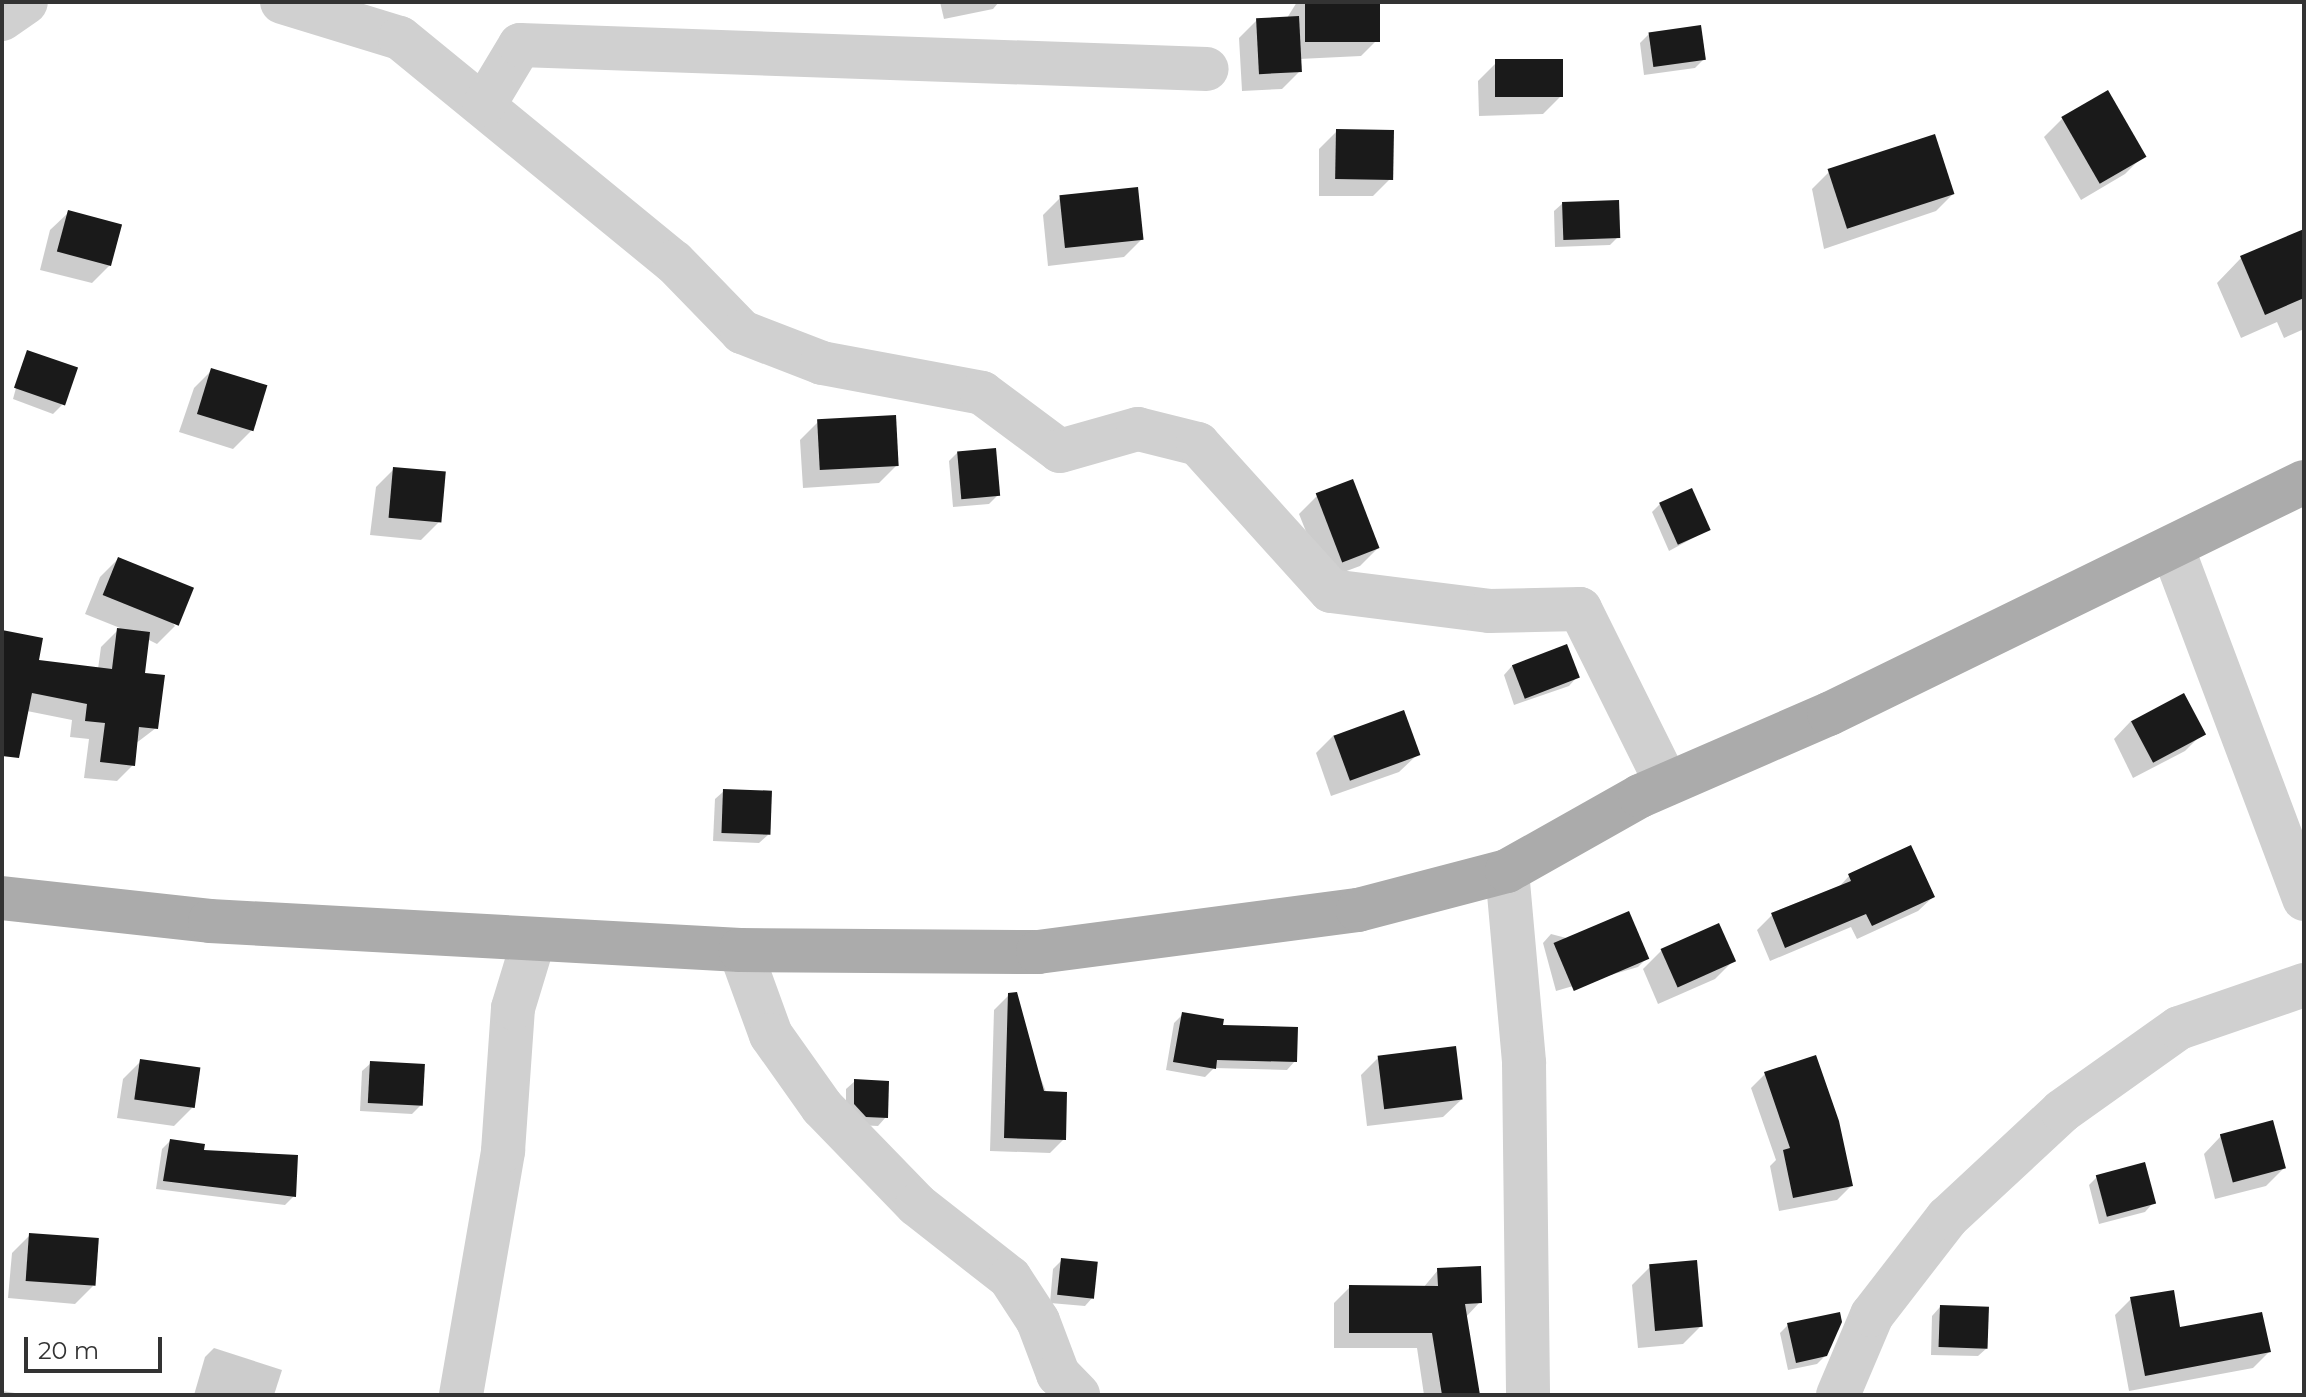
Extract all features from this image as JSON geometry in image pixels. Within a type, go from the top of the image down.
[{"type":"main road","points":[[2,898],[210,921],[740,950],[1038,952],[1358,910],[1507,871],[1667,784],[1829,714],[2304,482]]},
{"type":"street","points":[[2,19],[26,2]]},
{"type":"street","points":[[282,2],[406,20],[484,105],[674,262],[742,332],[822,363],[982,393],[1060,451],[1138,429],[1198,444],[1331,591],[1489,611],[1580,609],[1667,784]]},
{"type":"street","points":[[484,105],[520,45],[1207,69]]},
{"type":"street","points":[[2172,547],[2304,899]]},
{"type":"street","points":[[1507,871],[1524,1063],[1528,1395]]},
{"type":"street","points":[[461,1395],[503,1151],[513,1008],[534,939]]},
{"type":"street","points":[[740,950],[771,1035],[822,1107],[917,1205],[1010,1278],[1038,1321],[1058,1374],[1078,1395]]},
{"type":"street","points":[[1838,1395],[1872,1315],[1947,1218],[2062,1111],[2179,1028],[2304,985]]},
{"type":"building","points":[[1305,2],[1380,2],[1380,42],[1305,42]]},
{"type":"building","points":[[1299,16],[1302,72],[1259,74],[1256,18]]},
{"type":"building","points":[[1701,25],[1706,60],[1653,67],[1649,32]]},
{"type":"building","points":[[1495,59],[1563,59],[1563,97],[1495,97]]},
{"type":"building","points":[[2108,90],[2146,157],[2100,184],[2061,117]]},
{"type":"building","points":[[1336,129],[1394,130],[1393,180],[1335,179]]},
{"type":"building","points":[[1935,134],[1954,194],[1847,229],[1828,169]]},
{"type":"building","points":[[1138,187],[1144,240],[1065,248],[1059,195]]},
{"type":"building","points":[[1619,200],[1620,238],[1563,240],[1562,202]]},
{"type":"building","points":[[68,210],[122,224],[111,266],[57,252]]},
{"type":"building","points":[[2304,229],[2304,298],[2265,315],[2240,256]]},
{"type":"building","points":[[27,350],[78,368],[65,405],[14,388]]},
{"type":"building","points":[[211,368],[267,385],[253,431],[197,414]]},
{"type":"building","points":[[896,415],[899,466],[820,470],[817,419]]},
{"type":"building","points":[[996,448],[1000,496],[961,499],[957,451]]},
{"type":"building","points":[[393,467],[446,472],[441,522],[389,518]]},
{"type":"building","points":[[1353,479],[1380,548],[1342,562],[1316,493]]},
{"type":"building","points":[[1692,488],[1711,530],[1678,545],[1659,503]]},
{"type":"building","points":[[118,557],[194,588],[179,626],[103,595]]},
{"type":"building","points":[[117,628],[150,632],[145,673],[165,675],[158,729],[139,727],[135,766],[100,762],[105,723],[85,721],[87,704],[32,693],[19,758],[2,756],[2,630],[43,638],[39,660],[112,669]]},
{"type":"building","points":[[1567,644],[1580,678],[1525,699],[1512,665]]},
{"type":"building","points":[[2184,693],[2206,734],[2153,763],[2131,721]]},
{"type":"building","points":[[1404,710],[1420,755],[1350,781],[1334,736]]},
{"type":"building","points":[[723,789],[772,791],[770,835],[721,833]]},
{"type":"building","points":[[1911,845],[1935,897],[1872,926],[1866,914],[1785,948],[1771,913],[1851,881],[1848,874]]},
{"type":"building","points":[[1629,911],[1649,959],[1574,991],[1554,943]]},
{"type":"building","points":[[1719,923],[1736,961],[1678,987],[1661,949]]},
{"type":"building","points":[[1017,992],[1044,1091],[1067,1092],[1066,1140],[1004,1138],[1008,993]]},
{"type":"building","points":[[1182,1012],[1224,1019],[1223,1025],[1298,1027],[1297,1062],[1217,1060],[1216,1069],[1173,1062]]},
{"type":"building","points":[[1456,1046],[1463,1100],[1384,1109],[1378,1056]]},
{"type":"building","points":[[1816,1055],[1839,1121],[1853,1186],[1793,1198],[1783,1150],[1790,1148],[1764,1072]]},
{"type":"building","points":[[140,1059],[200,1067],[195,1108],[134,1100]]},
{"type":"building","points":[[370,1061],[425,1064],[423,1106],[368,1103]]},
{"type":"building","points":[[854,1079],[889,1081],[888,1118],[866,1117],[854,1104]]},
{"type":"building","points":[[2273,1120],[2286,1168],[2233,1183],[2220,1134]]},
{"type":"building","points":[[170,1139],[205,1144],[204,1150],[298,1155],[296,1197],[163,1181]]},
{"type":"building","points":[[2145,1162],[2156,1204],[2107,1217],[2096,1175]]},
{"type":"building","points":[[29,1233],[99,1238],[95,1286],[26,1281]]},
{"type":"building","points":[[1061,1258],[1098,1262],[1094,1299],[1057,1295]]},
{"type":"building","points":[[1697,1260],[1703,1327],[1655,1331],[1649,1264]]},
{"type":"building","points":[[1481,1266],[1482,1303],[1465,1304],[1480,1395],[1442,1395],[1432,1333],[1349,1333],[1349,1285],[1438,1286],[1437,1268]]},
{"type":"building","points":[[2174,1290],[2180,1327],[2262,1312],[2271,1352],[2145,1376],[2130,1297]]},
{"type":"building","points":[[1940,1305],[1989,1307],[1988,1349],[1939,1347]]},
{"type":"building","points":[[1840,1312],[1842,1322],[1827,1356],[1796,1363],[1787,1323]]}]
